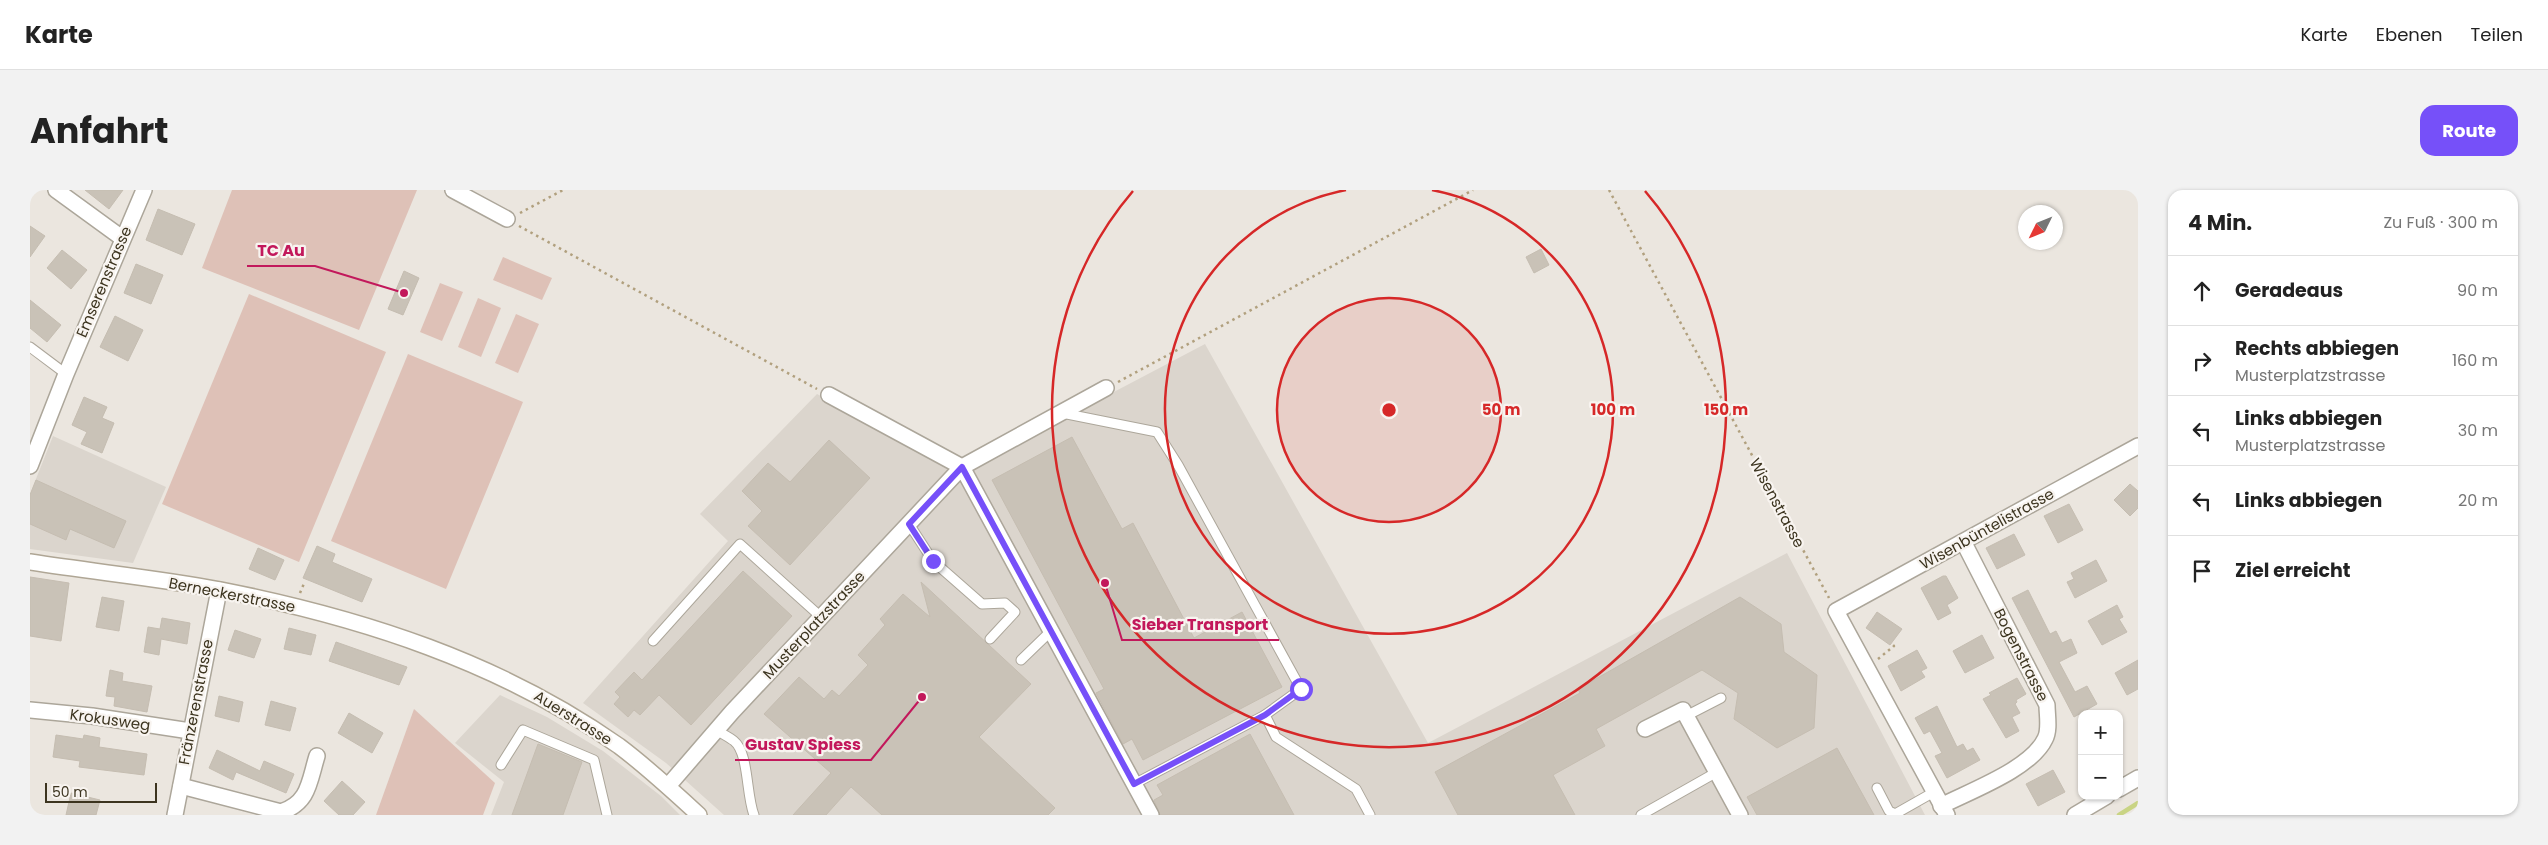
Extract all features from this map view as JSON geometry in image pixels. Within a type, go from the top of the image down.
[{"type":"street","points":[[56,190],[122,238]]},
{"type":"street","name":"Emserenstrasse","points":[[30,466],[122,238],[144,190]]},
{"type":"street","points":[[453,190],[507,219]]},
{"type":"street","name":"Musterplatzstrasse","points":[[668,786],[821,617],[962,467],[1106,388]]},
{"type":"street","points":[[830,395],[962,467],[1150,815]]},
{"type":"street","name":"Wisenbüntelistrasse","points":[[1836,611],[1964,543],[2138,446]]},
{"type":"street","name":"Bogenstrasse","points":[[1944,810],[2032,757],[2046,738],[2047,729],[2047,705],[1964,543]]},
{"type":"street","name":"Berneckerstrasse","points":[[30,562],[218,590],[366,625],[430,647]]},
{"type":"street","name":"Fränzerenstrasse","points":[[175,815],[218,590]]},
{"type":"street","points":[[1836,611],[1944,810]]},
{"type":"street","name":"Auerstrasse","points":[[430,647],[504,678],[577,718],[620,747],[668,786],[699,815]]},
{"type":"street","name":"Krokusweg","points":[[30,710],[92,716],[190,731]]},
{"type":"street","points":[[1645,729],[1683,710],[1711,749],[1717,772],[1735,805]]},
{"type":"street","points":[[181,786],[281,812],[295,808],[306,793],[317,756]]},
{"type":"street","points":[[2123,787],[2138,778]]},
{"type":"street","points":[[2075,815],[2100,800]]},
{"type":"lane","points":[[30,347],[66,374]]},
{"type":"lane","points":[[1062,413],[1157,432],[1178,465],[1301,689],[1265,715],[1134,784]]},
{"type":"lane","points":[[909,524],[933,561],[982,604],[1005,603],[1015,612],[990,639]]},
{"type":"lane","points":[[653,641],[740,544],[821,617]]},
{"type":"lane","points":[[1021,660],[1051,631]]},
{"type":"lane","points":[[1686,716],[1721,698]]},
{"type":"lane","points":[[1265,715],[1276,737],[1356,789],[1370,815]]},
{"type":"lane","points":[[501,765],[524,730],[594,760],[607,815]]},
{"type":"lane","points":[[717,730],[735,742],[743,756],[749,803],[754,815]]},
{"type":"lane","points":[[1641,815],[1717,772]]},
{"type":"lane","points":[[1877,788],[1889,811],[1897,814],[1934,792]]},
{"type":"path","points":[[507,219],[563,190]]},
{"type":"path","points":[[1106,388],[1473,190]]},
{"type":"path","name":"Wisenstrasse","points":[[1609,190],[1836,611]]},
{"type":"path","points":[[507,219],[830,395]]},
{"type":"path","points":[[298,597],[306,581]]},
{"type":"path","points":[[1867,668],[1894,646],[1892,644]]},
{"type":"shaded area","points":[[232,190],[417,190],[359,330],[202,268]]},
{"type":"shaded area","points":[[503,257],[552,278],[542,300],[493,280]]},
{"type":"shaded area","points":[[440,283],[463,292],[442,341],[420,332]]},
{"type":"shaded area","points":[[249,294],[386,352],[299,562],[162,504]]},
{"type":"shaded area","points":[[478,298],[501,308],[481,357],[458,347]]},
{"type":"shaded area","points":[[516,314],[539,324],[518,373],[495,363]]},
{"type":"shaded area","points":[[1205,344],[1428,743],[1787,553],[1925,815],[724,815],[666,763],[583,703],[728,541],[700,514],[817,394],[962,472]]},
{"type":"shaded area","points":[[408,354],[523,402],[446,589],[331,541]]},
{"type":"shaded area","points":[[53,436],[166,487],[133,563],[30,549],[30,494]]},
{"type":"shaded area","points":[[500,695],[547,717],[603,751],[661,796],[680,815],[491,815],[504,782],[455,743]]},
{"type":"shaded area","points":[[414,709],[495,783],[483,815],[376,815]]},
{"type":"building","points":[[85,190],[123,190],[109,209]]},
{"type":"building","points":[[158,209],[195,224],[182,255],[146,240]]},
{"type":"building","points":[[30,226],[45,236],[30,257]]},
{"type":"building","points":[[1541,249],[1549,265],[1534,273],[1526,257]]},
{"type":"building","points":[[62,250],[87,270],[71,289],[47,268]]},
{"type":"building","points":[[136,264],[163,275],[151,304],[124,293]]},
{"type":"building","points":[[404,271],[419,278],[403,315],[388,309]]},
{"type":"building","points":[[30,300],[61,325],[47,342],[30,328]]},
{"type":"building","points":[[115,316],[143,330],[128,361],[100,347]]},
{"type":"building","points":[[84,397],[107,407],[102,418],[114,423],[102,453],[81,444],[87,432],[72,425]]},
{"type":"building","points":[[1072,437],[1122,529],[1133,523],[1194,638],[1242,612],[1282,687],[1143,760],[1132,739],[1123,744],[1096,693],[1104,689],[992,480]]},
{"type":"building","points":[[829,440],[870,478],[790,565],[748,526],[762,511],[742,491],[768,463],[790,482]]},
{"type":"building","points":[[36,480],[126,521],[114,548],[70,529],[66,540],[30,524],[30,495]]},
{"type":"building","points":[[2130,484],[2138,491],[2138,508],[2130,516],[2114,500]]},
{"type":"building","points":[[2069,504],[2083,530],[2058,543],[2044,516]]},
{"type":"building","points":[[2014,534],[2025,555],[1997,569],[1986,548]]},
{"type":"building","points":[[317,546],[335,554],[332,562],[372,579],[362,602],[303,578]]},
{"type":"building","points":[[258,548],[284,560],[275,580],[249,569]]},
{"type":"building","points":[[2096,560],[2107,581],[2075,598],[2067,582],[2074,579],[2071,573]]},
{"type":"building","points":[[743,571],[792,616],[691,725],[659,695],[640,715],[634,710],[628,717],[614,704],[620,697],[615,692],[634,672],[642,680]]},
{"type":"building","points":[[1946,576],[1958,598],[1947,605],[1951,613],[1938,620],[1921,588]]},
{"type":"building","points":[[30,577],[69,583],[61,641],[30,636]]},
{"type":"building","points":[[921,582],[1031,684],[979,737],[1055,808],[1048,815],[882,815],[851,787],[826,815],[793,815],[831,773],[764,714],[799,677],[824,699],[832,690],[839,696],[868,665],[858,655],[885,625],[880,619],[903,594],[930,617]]},
{"type":"building","points":[[2028,590],[2050,634],[2056,631],[2062,643],[2071,639],[2077,653],[2059,662],[2075,692],[2087,686],[2097,704],[2086,710],[2078,710],[2078,715],[2074,717],[2012,598]]},
{"type":"building","points":[[102,597],[124,601],[119,631],[96,627]]},
{"type":"building","points":[[1740,597],[1781,624],[1784,652],[1817,675],[1814,728],[1777,748],[1734,719],[1738,693],[1702,670],[1596,729],[1605,746],[1553,775],[1575,815],[1458,815],[1435,772],[1580,693],[1578,689]]},
{"type":"building","points":[[2117,605],[2123,617],[2119,619],[2127,632],[2102,645],[2088,621]]},
{"type":"building","points":[[1877,612],[1902,629],[1890,645],[1866,628]]},
{"type":"building","points":[[162,618],[190,623],[187,644],[161,639],[159,655],[144,652],[148,627],[160,629]]},
{"type":"building","points":[[289,628],[316,635],[311,655],[284,649]]},
{"type":"building","points":[[235,630],[261,639],[254,658],[228,650]]},
{"type":"building","points":[[1982,635],[1994,658],[1965,673],[1953,651]]},
{"type":"building","points":[[336,642],[407,667],[399,685],[329,661]]},
{"type":"building","points":[[1917,650],[1927,668],[1921,671],[1925,677],[1901,691],[1888,666]]},
{"type":"building","points":[[2138,660],[2138,689],[2127,695],[2115,673]]},
{"type":"building","points":[[110,670],[123,673],[122,681],[152,686],[147,712],[114,706],[115,697],[106,696]]},
{"type":"building","points":[[2017,678],[2026,694],[2016,700],[2015,704],[2020,713],[2012,717],[2019,731],[2006,738],[1983,699],[1991,695],[1989,693]]},
{"type":"building","points":[[219,696],[243,702],[239,722],[215,716]]},
{"type":"building","points":[[271,701],[296,708],[290,731],[265,725]]},
{"type":"building","points":[[1937,706],[1957,747],[1963,744],[1967,751],[1973,748],[1980,760],[1947,778],[1935,756],[1942,753],[1930,731],[1924,734],[1915,718]]},
{"type":"building","points":[[349,713],[383,733],[372,753],[338,733]]},
{"type":"building","points":[[1250,734],[1294,815],[1160,815],[1154,800],[1163,795],[1157,785]]},
{"type":"building","points":[[56,735],[83,739],[84,735],[100,738],[99,747],[147,754],[144,775],[79,767],[80,761],[53,757]]},
{"type":"building","points":[[538,744],[582,762],[563,815],[512,815]]},
{"type":"building","points":[[1837,748],[1874,815],[1757,815],[1747,797]]},
{"type":"building","points":[[217,750],[260,771],[264,761],[294,774],[286,793],[236,772],[233,780],[209,768]]},
{"type":"building","points":[[2053,770],[2065,792],[2038,806],[2026,784]]},
{"type":"building","points":[[342,781],[365,802],[353,815],[339,815],[324,801]]},
{"type":"building","points":[[71,793],[100,800],[96,815],[66,815]]},
{"type":"waterway","points":[[2119,815],[2138,803]]},
{"type":"place","name":"TC Au","points":[[404,293]]},
{"type":"place","name":"Sieber Transport","points":[[1105,583]]},
{"type":"place","name":"Gustav Spiess","points":[[922,697]]},
{"type":"route","points":[[933,561],[909,524],[962,467],[1134,784],[1265,715],[1301,689]]}]
